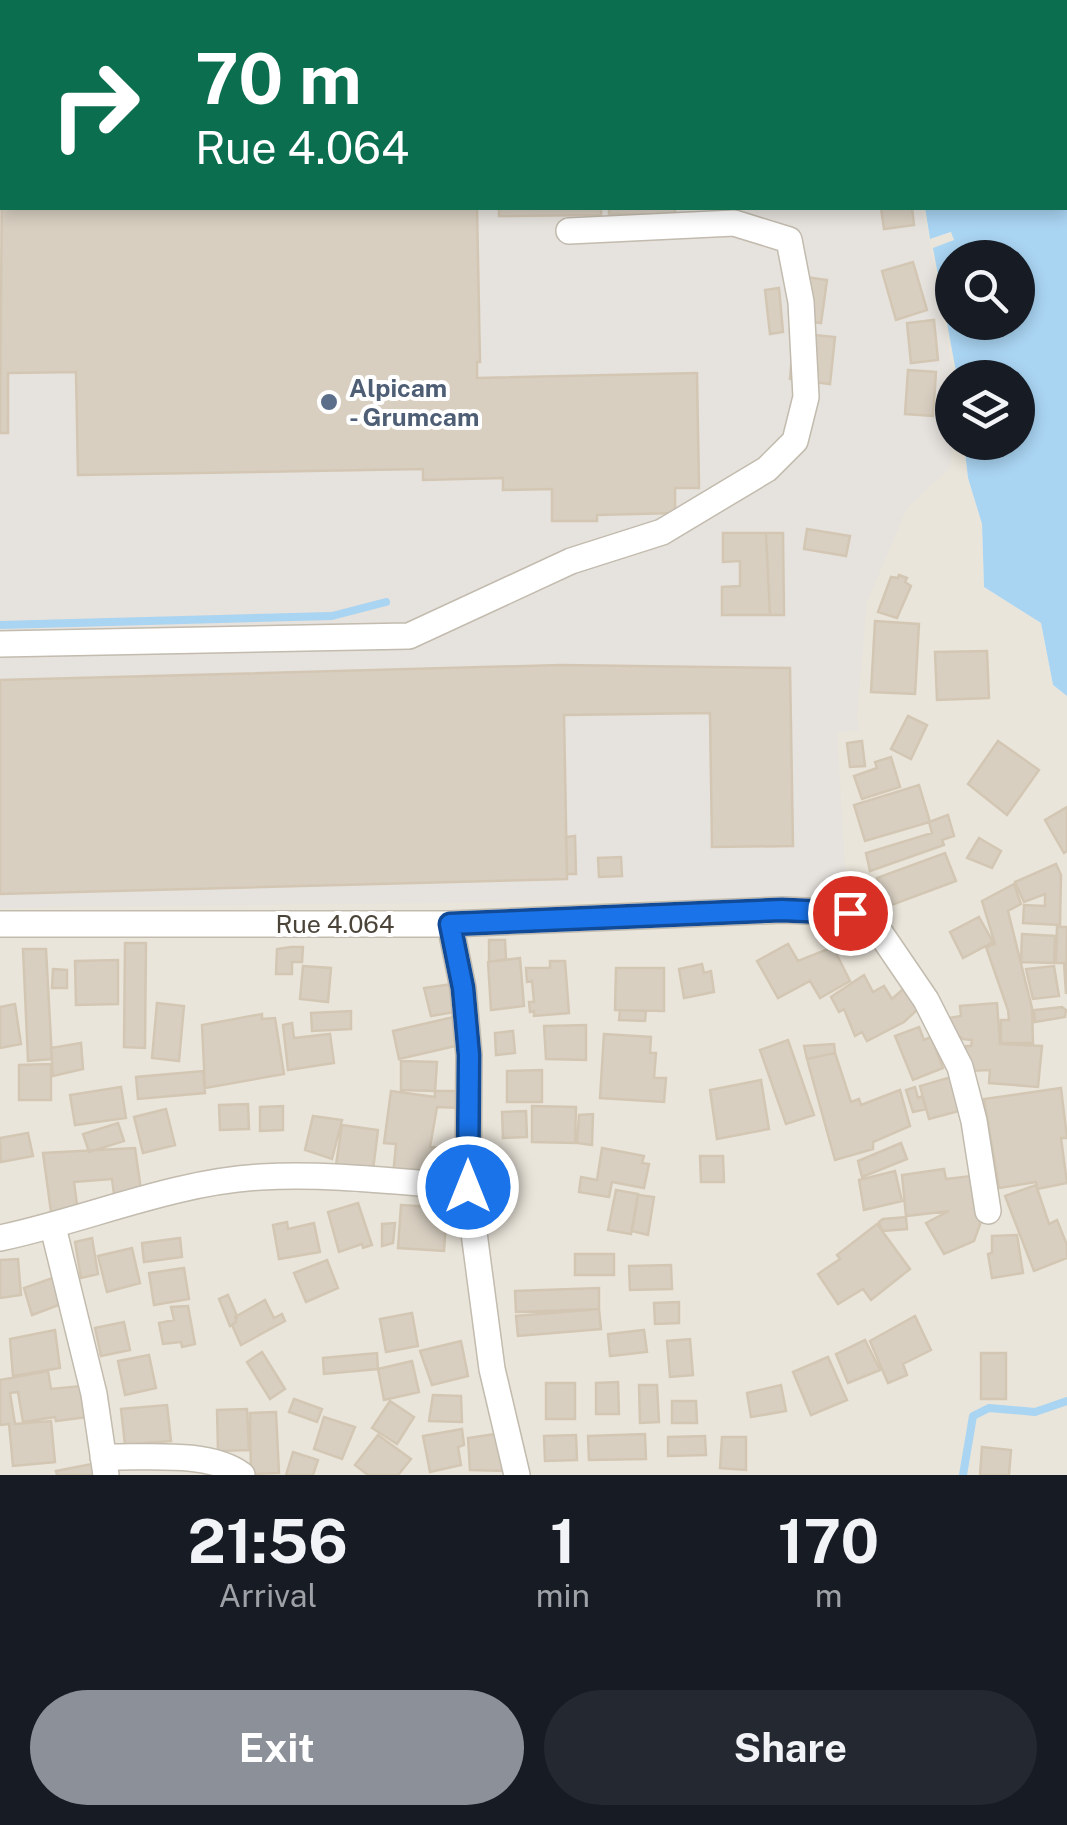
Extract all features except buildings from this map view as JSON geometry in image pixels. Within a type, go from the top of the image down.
[{"type":"street","points":[[0,644],[409,636],[571,561],[662,532],[766,469],[795,441],[806,397],[801,302],[790,240],[734,224],[569,230]]},
{"type":"street","name":"Rue 4.064","points":[[0,924],[450,924],[782,910],[850,913],[867,920],[881,934],[926,1000],[960,1067],[974,1122],[988,1211]]},
{"type":"street","points":[[450,924],[463,988],[469,1055],[468,1187],[492,1368],[516,1475]]},
{"type":"street","points":[[0,1238],[53,1227],[186,1188],[260,1176],[468,1187]]},
{"type":"street","points":[[53,1227],[94,1394],[104,1466],[207,1460],[226,1464],[242,1475]]},
{"type":"shaded area","points":[[0,210],[925,210],[930,239],[952,232],[954,240],[935,240],[934,248],[935,340],[950,340],[954,360],[935,360],[935,460],[966,460],[982,524],[984,587],[1041,623],[1053,685],[1067,696],[1067,1475],[0,1475]]},
{"type":"shaded area","points":[[0,210],[923,210],[935,273],[935,340],[947,340],[951,360],[935,360],[935,460],[951,460],[951,467],[907,508],[867,602],[859,730],[837,733],[847,898],[0,908]]},
{"type":"water","points":[[925,210],[1067,210],[1067,696],[1053,685],[1041,623],[984,587],[982,524],[966,460],[1035,460],[1035,360],[954,360],[950,340],[1035,340],[1035,240],[954,240],[951,232],[930,239]]},
{"type":"waterway","points":[[0,625],[332,616],[386,602]]},
{"type":"waterway","points":[[963,1475],[973,1416],[989,1408],[1035,1412],[1067,1401]]},
{"type":"place","name":"Alpicam - Grumcam","points":[[329,402]]},
{"type":"route","points":[[468,1187],[469,1055],[463,988],[450,924],[782,910],[850,913]]}]
